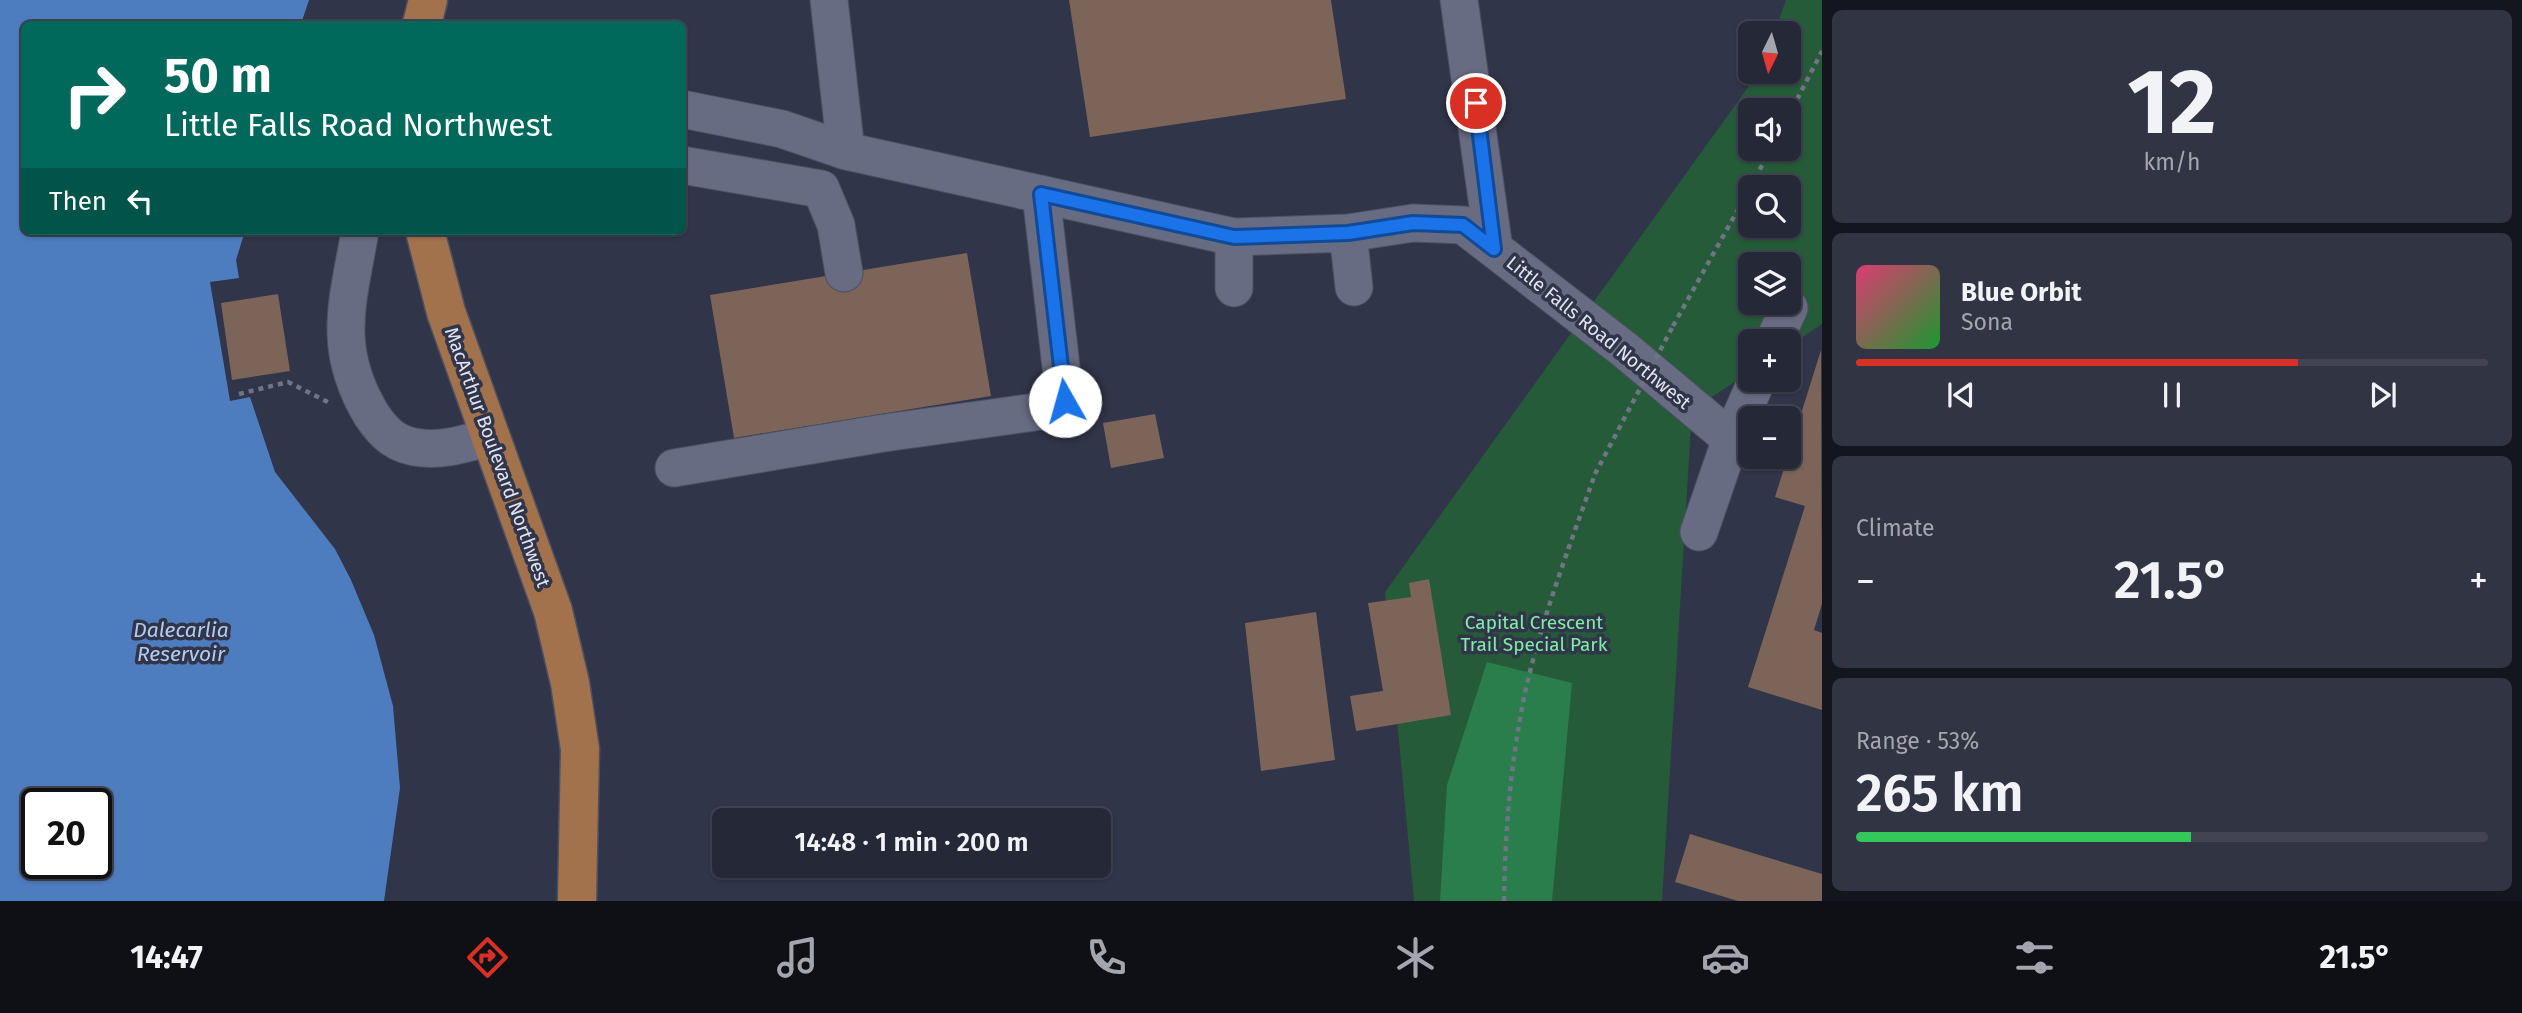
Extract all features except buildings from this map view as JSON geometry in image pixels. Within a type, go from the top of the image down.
[{"type":"main road","points":[[403,0],[406,21]]},
{"type":"main road","points":[[423,21],[428,0]]},
{"type":"main road","name":"MacArthur Boulevard Northwest","points":[[426,235],[446,312],[554,611],[570,683],[580,749],[577,901]]},
{"type":"lane","points":[[686,146],[782,162],[846,151],[830,0]]},
{"type":"lane","points":[[1459,0],[1494,249]]},
{"type":"lane","name":"Little Falls Road Northwest","points":[[686,110],[782,129],[846,151],[1234,237],[1348,233],[1413,223],[1463,225],[1625,350],[1731,439]]},
{"type":"lane","points":[[686,166],[821,189],[836,225],[844,273]]},
{"type":"lane","points":[[674,468],[884,433],[1049,411],[1065,401],[1041,194]]},
{"type":"lane","points":[[1348,233],[1354,287]]},
{"type":"lane","points":[[359,235],[343,330],[352,378],[375,419],[393,440],[420,448],[447,447],[491,437]]},
{"type":"lane","points":[[1234,237],[1234,288]]},
{"type":"lane","points":[[1699,532],[1731,439],[1752,392]]},
{"type":"path","points":[[1798,98],[1822,51]]},
{"type":"path","points":[[1504,901],[1505,835],[1526,690],[1557,584],[1595,474],[1738,209]]},
{"type":"path","points":[[239,394],[288,382],[301,390]]},
{"type":"green space","name":"Capital Crescent Trail Special Park","points":[[1786,0],[1822,0],[1822,324],[1801,338],[1801,329],[1738,329],[1738,380],[1692,410],[1662,901],[1414,901],[1385,592],[1738,101],[1738,161],[1801,161],[1801,98],[1740,98],[1750,84],[1801,84],[1801,21],[1778,21]]},
{"type":"green space","points":[[1487,662],[1572,683],[1552,901],[1440,901],[1447,785]]},
{"type":"water","name":"Dalecarlia Reservoir","points":[[0,0],[309,0],[302,21],[21,21],[21,235],[244,235],[236,260],[239,278],[210,282],[230,401],[250,397],[275,472],[335,549],[351,580],[374,635],[393,706],[400,788],[384,901],[0,901]]},
{"type":"route","points":[[1065,401],[1041,194],[1234,237],[1348,233],[1413,223],[1463,225],[1494,249],[1476,103]]}]
